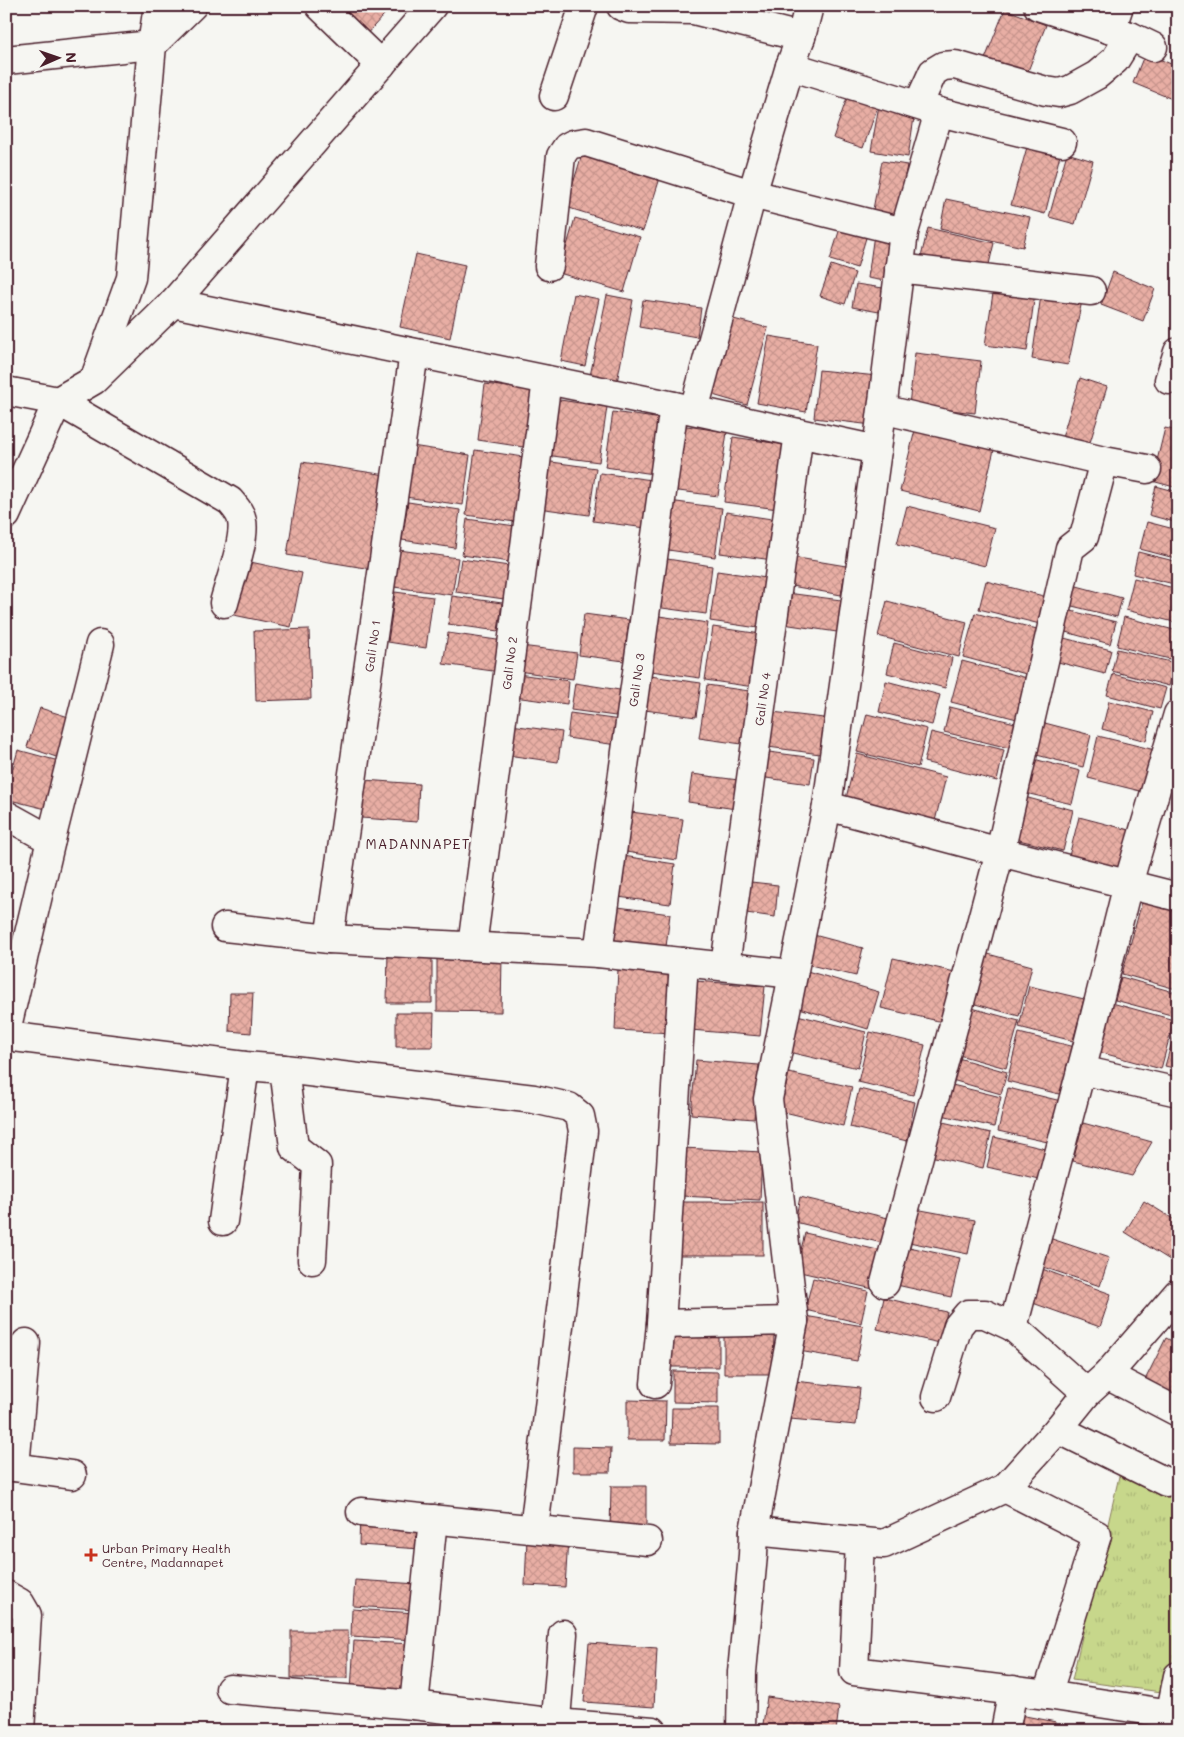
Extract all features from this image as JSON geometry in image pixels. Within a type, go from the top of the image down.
[{"type":"street","points":[[94,380],[132,278],[152,45],[158,6]]},
{"type":"street","points":[[6,60],[152,45],[192,6]]},
{"type":"street","points":[[320,6],[381,65]]},
{"type":"street","points":[[6,516],[58,401],[94,380],[173,304],[432,6]]},
{"type":"street","points":[[554,96],[584,6]]},
{"type":"street","points":[[621,6],[628,9],[693,10],[801,37]]},
{"type":"street","name":"Gali No 3","points":[[598,953],[684,408],[752,194],[790,66],[801,37],[809,6]]},
{"type":"street","points":[[741,1731],[742,1672],[754,1530],[794,1321],[768,1099],[828,806],[883,411],[904,232],[929,109],[933,72],[943,66],[955,66],[1059,93],[1070,90],[1097,75],[1115,60],[1128,30],[1038,6]]},
{"type":"street","points":[[790,66],[929,109],[1062,142]]},
{"type":"street","points":[[549,266],[561,156],[567,146],[586,142],[752,194],[904,232]]},
{"type":"street","points":[[899,268],[1091,291]]},
{"type":"street","points":[[173,304],[684,408],[877,450]]},
{"type":"street","points":[[1168,380],[1178,352]]},
{"type":"street","name":"Gali No 1","points":[[330,939],[414,353]]},
{"type":"street","name":"Gali No 2","points":[[472,946],[547,380]]},
{"type":"street","points":[[6,391],[58,401],[230,501],[238,511],[242,522],[242,537],[224,602]]},
{"type":"street","points":[[883,411],[1147,469]]},
{"type":"street","name":"Gali No 4","points":[[725,966],[800,433]]},
{"type":"street","points":[[885,1283],[1000,852],[1070,548],[1084,537],[1104,461]]},
{"type":"street","points":[[6,1031],[100,644]]},
{"type":"street","points":[[1013,1327],[1082,1070],[1128,884],[1178,714]]},
{"type":"street","points":[[828,806],[1178,897]]},
{"type":"street","points":[[6,815],[51,840]]},
{"type":"street","points":[[225,927],[330,939],[598,953],[793,974]]},
{"type":"street","points":[[655,1384],[661,1324],[684,962]]},
{"type":"street","points":[[6,1036],[534,1099],[569,1107],[580,1116],[583,1131],[534,1529]]},
{"type":"street","points":[[222,1221],[245,1066]]},
{"type":"street","points":[[284,1069],[294,1147],[317,1165],[312,1260]]},
{"type":"street","points":[[1082,1070],[1178,1092]]},
{"type":"street","points":[[754,1530],[884,1544],[1005,1488],[1058,1429],[1087,1393],[1107,1375],[1178,1293]]},
{"type":"street","points":[[936,1397],[958,1326],[968,1314],[986,1314],[1013,1327],[1087,1393]]},
{"type":"street","points":[[661,1324],[794,1321]]},
{"type":"street","points":[[26,1343],[11,1466],[72,1475]]},
{"type":"street","points":[[1107,1375],[1178,1412]]},
{"type":"street","points":[[1058,1429],[1166,1482]]},
{"type":"street","points":[[1005,1488],[1097,1535],[1046,1695]]},
{"type":"street","points":[[361,1512],[648,1541]]},
{"type":"street","points":[[414,1705],[433,1519]]},
{"type":"street","points":[[860,1542],[854,1671],[1046,1695],[1172,1720],[1178,1676]]},
{"type":"street","points":[[6,1595],[20,1602],[27,1615],[20,1731]]},
{"type":"street","points":[[555,1727],[563,1634]]},
{"type":"street","points":[[230,1689],[414,1705],[555,1727],[653,1731]]},
{"type":"street","points":[[1005,1731],[1013,1690]]},
{"type":"green space","points":[[1120,1472],[1178,1490],[1178,1649],[1169,1693],[1072,1680]]},
{"type":"building","points":[[331,6],[392,6],[364,37]]},
{"type":"building","points":[[1005,9],[1046,25],[1026,76],[985,59]]},
{"type":"building","points":[[1145,53],[1178,67],[1177,101],[1133,83]]},
{"type":"building","points":[[849,92],[879,103],[863,148],[833,138]]},
{"type":"building","points":[[879,105],[915,111],[908,157],[871,151]]},
{"type":"building","points":[[1027,147],[1060,155],[1045,214],[1011,205]]},
{"type":"building","points":[[583,151],[661,175],[643,231],[566,207]]},
{"type":"building","points":[[1067,153],[1093,161],[1075,224],[1049,217]]},
{"type":"building","points":[[882,161],[907,165],[897,219],[872,215]]},
{"type":"building","points":[[946,199],[1030,217],[1023,247],[940,229]]},
{"type":"building","points":[[575,218],[640,237],[624,292],[559,273]]},
{"type":"building","points":[[842,222],[868,231],[857,268],[830,260]]},
{"type":"building","points":[[928,228],[994,243],[986,277],[920,261]]},
{"type":"building","points":[[874,234],[897,237],[890,282],[868,278]]},
{"type":"building","points":[[416,254],[465,265],[450,338],[400,327]]},
{"type":"building","points":[[831,265],[855,273],[845,304],[820,296]]},
{"type":"building","points":[[1113,272],[1155,289],[1143,321],[1101,305]]},
{"type":"building","points":[[856,284],[883,288],[879,312],[852,307]]},
{"type":"building","points":[[994,287],[1035,293],[1027,351],[985,345]]},
{"type":"building","points":[[574,294],[599,299],[585,366],[561,361]]},
{"type":"building","points":[[607,295],[633,300],[617,382],[590,376]]},
{"type":"building","points":[[1041,295],[1082,301],[1068,365],[1032,359]]},
{"type":"building","points":[[643,300],[701,308],[697,337],[639,327]]},
{"type":"building","points":[[726,317],[768,328],[747,405],[706,393]]},
{"type":"building","points":[[769,336],[817,344],[806,412],[757,403]]},
{"type":"building","points":[[915,353],[981,361],[975,413],[909,405]]},
{"type":"building","points":[[819,370],[877,376],[872,425],[814,418]]},
{"type":"building","points":[[1080,378],[1107,387],[1088,449],[1061,441]]},
{"type":"building","points":[[485,384],[538,391],[530,448],[478,440]]},
{"type":"building","points":[[553,399],[607,407],[599,462],[545,455]]},
{"type":"building","points":[[613,412],[662,419],[654,474],[605,467]]},
{"type":"building","points":[[680,425],[727,432],[718,496],[671,490]]},
{"type":"building","points":[[916,426],[995,446],[979,511],[900,491]]},
{"type":"building","points":[[1165,428],[1178,431],[1178,488],[1152,481]]},
{"type":"building","points":[[733,437],[787,445],[778,509],[724,502]]},
{"type":"building","points":[[412,446],[470,455],[463,505],[405,497]]},
{"type":"building","points":[[475,450],[524,457],[515,522],[466,515]]},
{"type":"building","points":[[544,461],[596,468],[589,515],[538,508]]},
{"type":"building","points":[[302,462],[386,475],[371,569],[287,555]]},
{"type":"building","points":[[600,473],[652,480],[646,528],[593,521]]},
{"type":"building","points":[[1156,486],[1178,492],[1178,523],[1149,515]]},
{"type":"building","points":[[669,501],[722,508],[715,557],[662,549]]},
{"type":"building","points":[[408,502],[460,510],[455,548],[402,540]]},
{"type":"building","points":[[907,506],[995,528],[985,566],[897,544]]},
{"type":"building","points":[[726,512],[778,520],[773,560],[720,553]]},
{"type":"building","points":[[467,519],[515,526],[510,562],[462,555]]},
{"type":"building","points":[[1147,522],[1178,530],[1178,559],[1140,549]]},
{"type":"building","points":[[399,550],[458,558],[452,595],[394,587]]},
{"type":"building","points":[[1138,552],[1178,562],[1178,585],[1133,574]]},
{"type":"building","points":[[792,557],[846,566],[841,595],[786,585]]},
{"type":"building","points":[[661,558],[712,566],[706,614],[655,607]]},
{"type":"building","points":[[461,559],[509,566],[504,599],[456,592]]},
{"type":"building","points":[[241,560],[302,573],[291,627],[229,614]]},
{"type":"building","points":[[717,571],[773,579],[765,629],[710,621]]},
{"type":"building","points":[[1134,578],[1178,589],[1178,623],[1126,610]]},
{"type":"building","points":[[986,581],[1047,597],[1040,624],[979,609]]},
{"type":"building","points":[[1073,585],[1122,598],[1117,617],[1068,605]]},
{"type":"building","points":[[395,592],[433,597],[426,648],[388,642]]},
{"type":"building","points":[[787,593],[841,600],[837,632],[783,624]]},
{"type":"building","points":[[452,596],[502,603],[498,631],[448,624]]},
{"type":"building","points":[[887,601],[967,622],[959,657],[878,636]]},
{"type":"building","points":[[1063,609],[1116,622],[1110,644],[1058,630]]},
{"type":"building","points":[[975,613],[1037,629],[1026,674],[963,657]]},
{"type":"building","points":[[584,614],[629,620],[624,661],[579,655]]},
{"type":"building","points":[[659,616],[708,623],[700,678],[651,671]]},
{"type":"building","points":[[1124,617],[1178,631],[1178,661],[1117,646]]},
{"type":"building","points":[[713,627],[761,634],[754,687],[705,680]]},
{"type":"building","points":[[309,629],[311,699],[256,701],[254,631]]},
{"type":"building","points":[[448,633],[504,641],[500,672],[443,664]]},
{"type":"building","points":[[1056,636],[1111,650],[1105,674],[1050,660]]},
{"type":"building","points":[[894,643],[952,658],[945,688],[887,673]]},
{"type":"building","points":[[521,646],[577,653],[573,679],[518,671]]},
{"type":"building","points":[[1117,649],[1175,663],[1169,686],[1112,671]]},
{"type":"building","points":[[962,661],[1027,678],[1017,719],[951,702]]},
{"type":"building","points":[[518,674],[569,681],[567,704],[514,697]]},
{"type":"building","points":[[1113,674],[1166,688],[1160,709],[1107,695]]},
{"type":"building","points":[[650,676],[701,683],[696,717],[645,710]]},
{"type":"building","points":[[886,681],[940,695],[932,725],[879,712]]},
{"type":"building","points":[[575,683],[626,691],[623,717],[571,710]]},
{"type":"building","points":[[707,685],[756,692],[749,745],[699,738]]},
{"type":"building","points":[[1109,701],[1153,712],[1146,741],[1102,729]]},
{"type":"building","points":[[950,707],[1015,723],[1009,748],[944,732]]},
{"type":"building","points":[[40,708],[75,719],[62,759],[27,747]]},
{"type":"building","points":[[772,712],[824,718],[820,754],[768,747]]},
{"type":"building","points":[[570,713],[620,720],[617,745],[567,738]]},
{"type":"building","points":[[867,714],[927,729],[918,767],[857,752]]},
{"type":"building","points":[[1037,721],[1091,735],[1083,767],[1029,753]]},
{"type":"building","points":[[511,725],[562,732],[558,762],[507,755]]},
{"type":"building","points":[[931,732],[1004,750],[997,781],[924,762]]},
{"type":"building","points":[[1098,736],[1159,751],[1148,793],[1088,778]]},
{"type":"building","points":[[18,750],[66,763],[54,811],[6,799]]},
{"type":"building","points":[[769,752],[814,758],[810,784],[766,778]]},
{"type":"building","points":[[857,754],[946,777],[935,821],[846,798]]},
{"type":"building","points":[[1026,757],[1080,771],[1072,804],[1017,791]]},
{"type":"building","points":[[692,774],[746,781],[743,810],[688,802]]},
{"type":"building","points":[[364,780],[419,784],[417,822],[361,818]]},
{"type":"building","points":[[1017,795],[1073,810],[1063,851],[1007,837]]},
{"type":"building","points":[[631,812],[683,819],[677,860],[626,852]]},
{"type":"building","points":[[1079,817],[1133,831],[1122,874],[1068,860]]},
{"type":"building","points":[[623,856],[675,864],[670,904],[618,897]]},
{"type":"building","points":[[742,881],[778,885],[775,917],[739,912]]},
{"type":"building","points":[[1142,902],[1178,912],[1178,984],[1176,989],[1122,974]]},
{"type":"building","points":[[618,907],[670,914],[665,955],[613,947]]},
{"type":"building","points":[[810,934],[863,948],[856,976],[802,963]]},
{"type":"building","points":[[388,949],[432,950],[432,1003],[387,1003]]},
{"type":"building","points":[[977,951],[1032,966],[1019,1016],[964,1001]]},
{"type":"building","points":[[437,955],[502,956],[501,1012],[437,1011]]},
{"type":"building","points":[[893,958],[955,972],[943,1022],[881,1008]]},
{"type":"building","points":[[618,969],[676,972],[673,1033],[615,1030]]},
{"type":"building","points":[[807,971],[879,992],[868,1029],[796,1007]]},
{"type":"building","points":[[1121,977],[1177,993],[1171,1015],[1115,1000]]},
{"type":"building","points":[[695,981],[765,986],[760,1036],[691,1030]]},
{"type":"building","points":[[1029,986],[1084,999],[1073,1041],[1019,1027]]},
{"type":"building","points":[[230,993],[253,993],[251,1033],[229,1031]]},
{"type":"building","points":[[1112,1003],[1174,1020],[1161,1069],[1099,1052]]},
{"type":"building","points":[[961,1005],[1019,1021],[1006,1068],[948,1052]]},
{"type":"building","points":[[396,1013],[434,1013],[433,1047],[396,1047]]},
{"type":"building","points":[[793,1014],[866,1032],[858,1068],[784,1051]]},
{"type":"building","points":[[1178,1021],[1178,1069],[1165,1066]]},
{"type":"building","points":[[870,1032],[925,1045],[913,1095],[858,1082]]},
{"type":"building","points":[[1019,1033],[1075,1047],[1063,1095],[1007,1081]]},
{"type":"building","points":[[951,1056],[1007,1072],[1001,1094],[945,1078]]},
{"type":"building","points":[[696,1060],[759,1065],[754,1119],[691,1114]]},
{"type":"building","points":[[789,1073],[852,1087],[843,1126],[780,1111]]},
{"type":"building","points":[[940,1082],[1001,1097],[994,1127],[933,1113]]},
{"type":"building","points":[[1008,1088],[1061,1101],[1052,1143],[998,1131]]},
{"type":"building","points":[[859,1089],[915,1102],[907,1141],[850,1127]]},
{"type":"building","points":[[934,1120],[991,1133],[983,1168],[926,1155]]},
{"type":"building","points":[[1083,1123],[1152,1142],[1132,1176],[1073,1161]]},
{"type":"building","points":[[994,1137],[1050,1150],[1043,1180],[987,1167]]},
{"type":"building","points":[[683,1148],[762,1152],[760,1200],[681,1196]]},
{"type":"building","points":[[800,1197],[888,1218],[882,1243],[795,1222]]},
{"type":"building","points":[[1144,1201],[1178,1222],[1178,1265],[1125,1232]]},
{"type":"building","points":[[677,1202],[763,1202],[763,1255],[677,1255]]},
{"type":"building","points":[[910,1208],[975,1220],[968,1254],[904,1241]]},
{"type":"building","points":[[805,1233],[882,1251],[873,1289],[796,1271]]},
{"type":"building","points":[[1049,1238],[1109,1258],[1100,1286],[1040,1266]]},
{"type":"building","points":[[900,1245],[960,1258],[951,1297],[892,1284]]},
{"type":"building","points":[[1042,1269],[1111,1294],[1100,1327],[1030,1302]]},
{"type":"building","points":[[813,1278],[868,1291],[861,1323],[805,1310]]},
{"type":"building","points":[[884,1298],[947,1312],[940,1343],[877,1329]]},
{"type":"building","points":[[805,1316],[863,1326],[857,1361],[799,1351]]},
{"type":"building","points":[[671,1330],[719,1331],[719,1367],[671,1367]]},
{"type":"building","points":[[724,1334],[774,1334],[773,1374],[724,1374]]},
{"type":"building","points":[[1166,1338],[1178,1344],[1178,1407],[1141,1388]]},
{"type":"building","points":[[673,1371],[718,1372],[718,1403],[673,1402]]},
{"type":"building","points":[[794,1381],[860,1388],[856,1425],[790,1419]]},
{"type":"building","points":[[627,1400],[666,1401],[665,1440],[627,1440]]},
{"type":"building","points":[[672,1408],[719,1408],[719,1444],[671,1443]]},
{"type":"building","points":[[573,1447],[611,1448],[610,1472],[573,1472]]},
{"type":"building","points":[[611,1486],[646,1486],[646,1531],[610,1531]]},
{"type":"building","points":[[360,1515],[422,1520],[421,1549],[359,1545]]},
{"type":"building","points":[[527,1538],[568,1539],[565,1587],[525,1585]]},
{"type":"building","points":[[355,1580],[418,1584],[417,1610],[353,1606]]},
{"type":"building","points":[[352,1609],[416,1613],[414,1640],[351,1636]]},
{"type":"building","points":[[291,1631],[348,1631],[348,1678],[291,1678]]},
{"type":"building","points":[[354,1641],[413,1644],[411,1692],[351,1690]]},
{"type":"building","points":[[589,1643],[657,1648],[654,1707],[584,1702]]},
{"type":"building","points":[[767,1697],[839,1707],[836,1731],[762,1731]]},
{"type":"building","points":[[1020,1715],[1056,1722],[1054,1731],[1017,1731]]},
{"type":"place","name":"Urban Primary Health Centre, Madannapet","points":[[91,1555]]},
{"type":"district","name":"MADANNAPET","points":[[418,843]]}]
